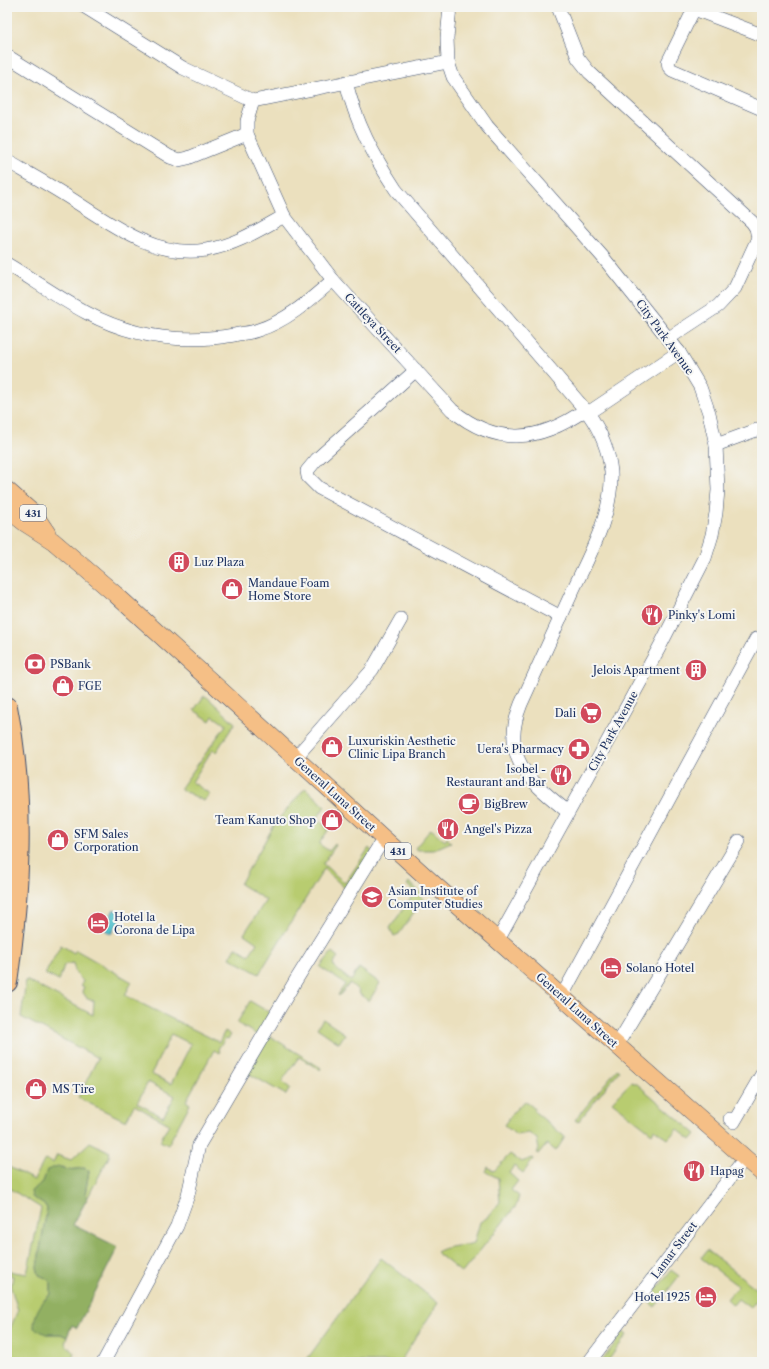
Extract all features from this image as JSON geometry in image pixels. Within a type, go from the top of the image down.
[{"type":"highway","points":[[7,707],[14,749],[20,838],[19,878],[7,982]]},
{"type":"main road","name":"General Luna Street","points":[[7,490],[34,514],[53,541]]},
{"type":"main road","name":"General Luna Street","points":[[7,509],[25,523],[53,541],[164,638],[498,940],[762,1173]]},
{"type":"street","points":[[85,7],[183,68],[253,101],[448,62]]},
{"type":"street","name":"City Park Avenue","points":[[450,7],[447,38],[448,62],[453,77],[487,126],[602,256],[669,338],[700,387],[709,413],[716,444],[718,490],[716,513],[712,535],[705,558],[663,641],[498,940]]},
{"type":"street","points":[[558,7],[582,65],[697,173],[752,222],[758,232],[756,244],[731,294],[718,306],[669,338]]},
{"type":"street","points":[[762,35],[695,8],[668,62],[669,67],[672,70],[762,109]]},
{"type":"street","points":[[7,56],[170,157],[179,160],[188,158],[247,134],[247,122],[253,101]]},
{"type":"street","points":[[346,82],[353,110],[360,126],[381,166],[396,190],[586,411],[599,431],[609,458],[610,488],[601,526],[561,618],[517,712],[513,729],[516,755],[525,773],[539,788],[568,812]]},
{"type":"street","name":"Cattleya Street","points":[[247,134],[284,216],[333,280],[452,410],[464,420],[487,431],[508,436],[532,436],[542,433],[567,422],[586,411],[679,352]]},
{"type":"street","points":[[7,161],[118,229],[150,244],[182,251],[205,250],[227,245],[254,233],[284,216]]},
{"type":"street","points":[[7,264],[93,316],[117,327],[147,336],[173,340],[220,337],[258,330],[297,311],[333,280]]},
{"type":"street","points":[[416,370],[311,464],[307,471],[308,477],[319,488],[561,618]]},
{"type":"street","points":[[716,444],[762,428]]},
{"type":"street","points":[[296,757],[372,670],[400,619]]},
{"type":"street","points":[[562,996],[760,636]]},
{"type":"street","points":[[104,1361],[177,1226],[188,1195],[199,1145],[296,980],[384,838]]},
{"type":"street","points":[[617,1045],[739,841]]},
{"type":"street","points":[[730,1119],[734,1122],[762,1074]]},
{"type":"street","name":"Lamar Street","points":[[589,1362],[745,1158]]},
{"type":"green space","points":[[204,696],[207,697],[235,723],[216,752],[212,750],[192,782],[210,794],[204,801],[180,789],[226,725],[213,716],[210,721],[194,710]]},
{"type":"green space","points":[[305,788],[325,806],[317,819],[329,829],[319,844],[329,851],[335,844],[336,845],[323,864],[345,883],[369,848],[372,851],[348,891],[324,869],[259,974],[230,958],[236,947],[249,955],[257,943],[244,934],[266,900],[240,884],[276,822]]},
{"type":"green space","points":[[431,829],[445,841],[447,838],[451,842],[433,850],[418,850],[415,848]]},
{"type":"green space","points":[[409,882],[422,894],[420,896],[423,899],[399,934],[394,936],[390,928],[415,892],[407,885]]},
{"type":"green space","points":[[61,945],[74,953],[76,950],[132,982],[125,995],[134,1000],[219,1042],[225,1031],[231,1035],[228,1039],[225,1038],[218,1049],[220,1051],[219,1053],[214,1050],[186,1101],[190,1104],[168,1145],[160,1141],[169,1124],[134,1105],[126,1121],[78,1098],[98,1058],[21,1017],[26,980],[93,1015],[94,1001],[86,997],[82,991],[84,987],[81,985],[83,981],[76,974],[73,963],[64,965],[59,981],[45,974]],"holes":[[[171,1034],[191,1044],[171,1084],[151,1074]],[[148,1082],[175,1096],[163,1117],[137,1103]]]},
{"type":"green space","points":[[332,952],[338,957],[333,963],[334,967],[351,981],[359,968],[380,983],[369,1001],[358,993],[359,991],[350,983],[339,996],[338,995],[345,984],[320,967]]},
{"type":"green space","points":[[250,1001],[272,1014],[259,1036],[237,1023]]},
{"type":"green space","points":[[323,1019],[345,1034],[339,1043],[317,1028]]},
{"type":"green space","points":[[270,1036],[321,1068],[320,1070],[299,1057],[282,1081],[290,1088],[286,1095],[246,1072]]},
{"type":"green space","points":[[617,1069],[619,1071],[578,1122],[575,1120]]},
{"type":"green space","points":[[631,1082],[637,1084],[696,1134],[691,1140],[677,1129],[668,1139],[654,1129],[652,1133],[612,1102]]},
{"type":"green space","points":[[525,1101],[534,1108],[535,1112],[565,1137],[556,1151],[547,1144],[539,1154],[537,1153],[539,1150],[537,1139],[529,1133],[516,1135],[504,1125],[514,1111]]},
{"type":"green space","points":[[90,1142],[110,1152],[110,1155],[88,1197],[85,1195],[89,1171],[84,1168],[68,1170],[63,1167],[47,1170],[43,1182],[32,1197],[46,1206],[47,1209],[37,1267],[39,1275],[46,1278],[51,1283],[51,1294],[44,1300],[46,1334],[61,1334],[67,1337],[65,1344],[74,1352],[71,1362],[13,1362],[7,1357],[7,1336],[18,1310],[11,1288],[13,1276],[9,1275],[7,1280],[7,1271],[27,1274],[41,1208],[7,1187],[7,1166],[34,1180],[45,1159],[53,1163],[57,1155],[71,1160]]},
{"type":"green space","points":[[510,1154],[521,1162],[534,1159],[523,1173],[514,1166],[509,1173],[518,1181],[511,1190],[519,1196],[516,1206],[462,1273],[436,1252],[445,1248],[474,1243],[480,1222],[488,1217],[500,1202],[498,1178],[486,1172],[488,1167],[494,1171]]},
{"type":"green space","points":[[58,1166],[68,1170],[84,1168],[89,1171],[85,1194],[88,1197],[73,1225],[118,1247],[77,1328],[72,1325],[67,1337],[61,1334],[46,1334],[34,1328],[38,1309],[51,1294],[51,1283],[46,1278],[39,1275],[37,1267],[47,1209],[46,1206],[32,1197],[31,1191],[43,1182],[47,1170]]},
{"type":"green space","points":[[707,1250],[762,1293],[762,1302],[758,1299],[750,1308],[738,1299],[733,1305],[727,1299],[738,1286],[701,1258]]},
{"type":"green space","points":[[381,1258],[438,1303],[400,1362],[305,1362]]},
{"type":"green space","points":[[671,1270],[679,1276],[655,1307],[648,1301]]},
{"type":"green space","points":[[623,1332],[627,1335],[607,1362],[602,1361]]},
{"type":"water","points":[[114,909],[123,915],[111,934],[105,930],[103,925],[110,917]]},
{"type":"place","name":"Luz Plaza","points":[[179,562]]},
{"type":"place","name":"Mandaue Foam Home Store","points":[[232,589]]},
{"type":"place","name":"Pinky's Lomi","points":[[652,615]]},
{"type":"place","name":"PSBank","points":[[35,664]]},
{"type":"place","name":"Jelois Apartment","points":[[696,670]]},
{"type":"place","name":"FGE","points":[[63,686]]},
{"type":"place","name":"Dali","points":[[591,713]]},
{"type":"place","name":"Luxuriskin Aesthetic Clinic Lipa Branch","points":[[332,747]]},
{"type":"place","name":"Uera's Pharmacy","points":[[579,749]]},
{"type":"place","name":"Isobel - Restaurant and Bar","points":[[561,775]]},
{"type":"place","name":"BigBrew","points":[[469,804]]},
{"type":"place","name":"Team Kanuto Shop","points":[[332,820]]},
{"type":"place","name":"Angel's Pizza","points":[[448,829]]},
{"type":"place","name":"SFM Sales Corporation","points":[[58,840]]},
{"type":"place","name":"Asian Institute of Computer Studies","points":[[372,897]]},
{"type":"place","name":"Hotel la Corona de Lipa","points":[[98,923]]},
{"type":"place","name":"Solano Hotel","points":[[611,968]]},
{"type":"place","name":"MS Tire","points":[[36,1089]]},
{"type":"place","name":"Hapag","points":[[694,1171]]},
{"type":"place","name":"Hotel 1925","points":[[706,1297]]}]
